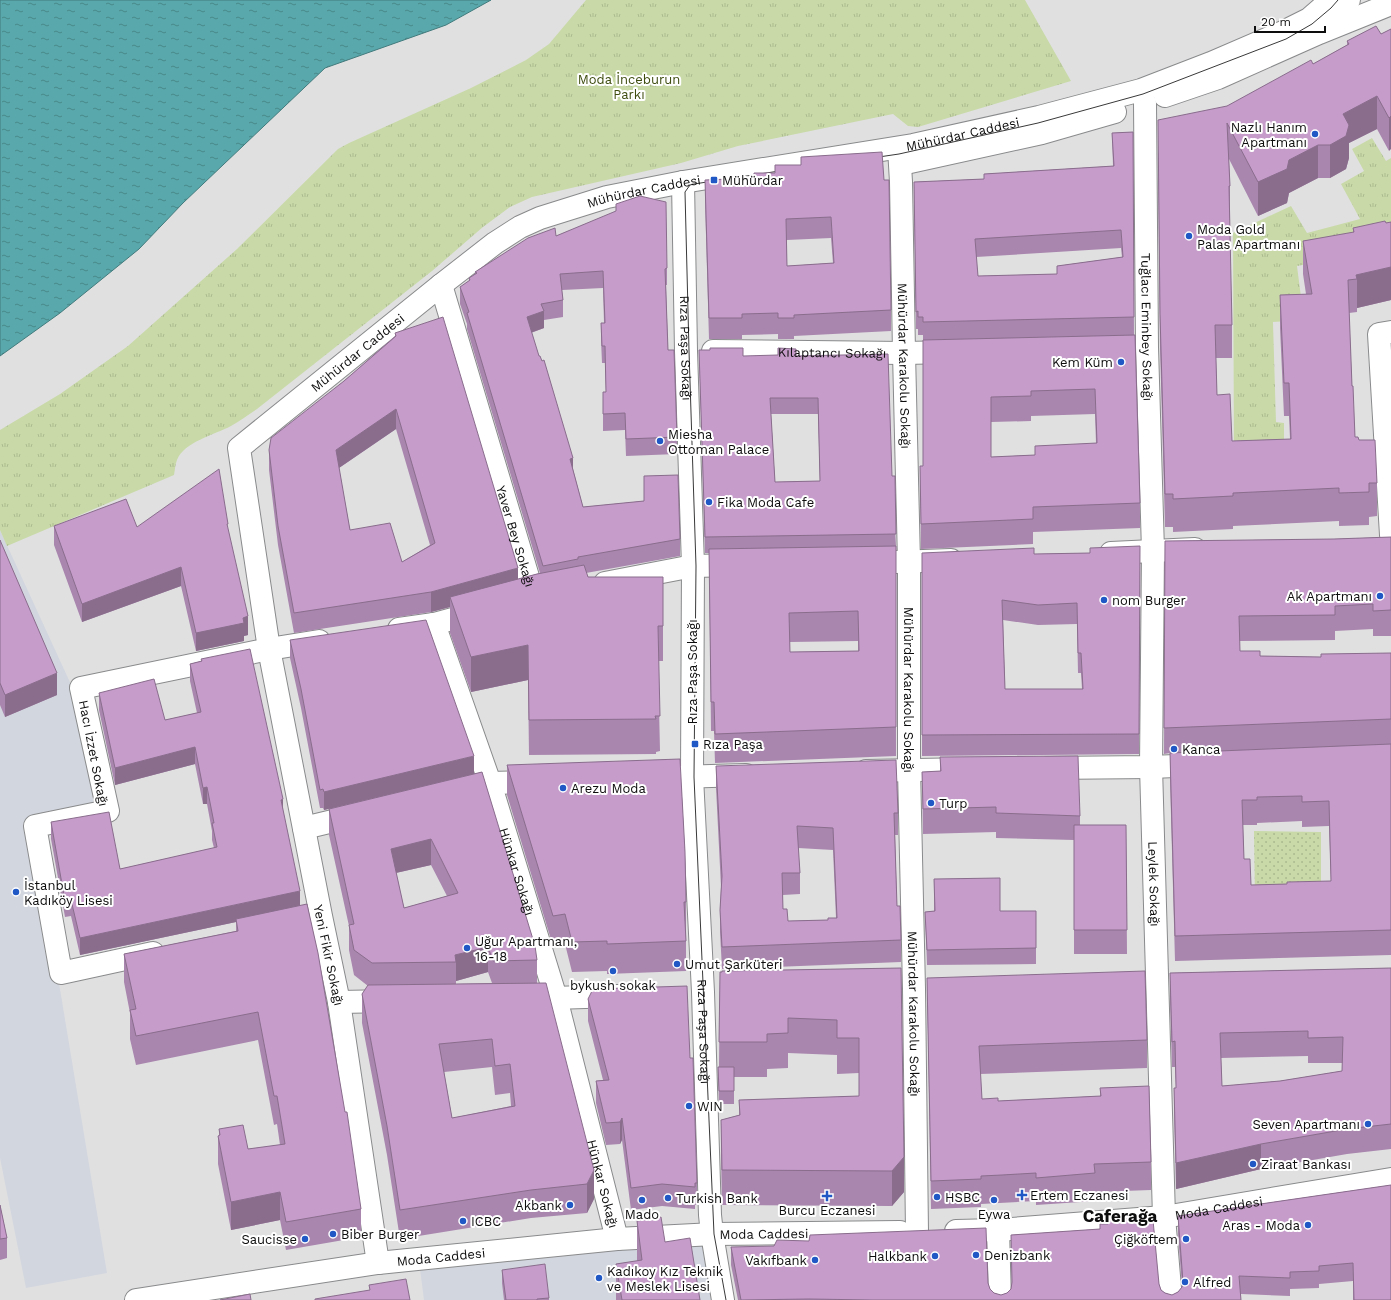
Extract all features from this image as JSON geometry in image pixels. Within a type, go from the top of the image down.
[{"type":"street","points":[[1320,33],[1336,1]]},
{"type":"street","name":"Mühürdar Caddesi","points":[[900,156],[1141,90],[1211,63],[1284,32],[1310,19],[1336,1]]},
{"type":"street","name":"Mühürdar Caddesi","points":[[269,649],[239,448],[441,285],[495,243],[520,227],[540,218],[607,197],[683,182],[900,156],[1042,133],[1145,103],[1218,78],[1320,33],[1391,4]]},
{"type":"street","name":"Tuğlacı Eminbey Sokağı","points":[[1145,103],[1147,347],[1154,551]]},
{"type":"street","name":"Mühürdar Karakolu Sokağı","points":[[900,156],[910,562],[909,769],[922,989],[917,1232]]},
{"type":"street","name":"Rıza Paşa Sokağı","points":[[683,182],[686,351],[693,566],[692,777],[703,992],[712,1234],[723,1300]]},
{"type":"street","name":"Yaver Bey Sokağı","points":[[441,285],[526,599],[557,592]]},
{"type":"street","points":[[1386,539],[1379,334],[1391,332]]},
{"type":"street","points":[[1124,348],[1147,347]]},
{"type":"street","name":"Kılaptancı Sokağı","points":[[686,351],[904,353],[974,352]]},
{"type":"street","points":[[1090,554],[1217,548]]},
{"type":"street","name":"Leylek Sokağı","points":[[1154,551],[1151,767],[1166,981],[1164,1217],[1171,1300]]},
{"type":"street","points":[[846,563],[972,559]]},
{"type":"street","points":[[587,587],[693,566],[759,565]]},
{"type":"street","points":[[379,632],[434,624],[496,607]]},
{"type":"street","name":"Hünkar Sokağı","points":[[434,624],[490,783],[556,998],[617,1239]]},
{"type":"street","points":[[269,649],[340,638]]},
{"type":"street","name":"Yeni Fikir Sokağı","points":[[269,649],[304,828],[313,917],[339,1002],[378,1263]]},
{"type":"street","name":"Hacı İzzet Sokağı","points":[[176,948],[61,973],[35,826],[108,811],[81,688],[269,649]]},
{"type":"street","points":[[1026,768],[1151,767],[1223,764]]},
{"type":"street","points":[[846,771],[987,768]]},
{"type":"street","points":[[661,778],[766,774]]},
{"type":"street","points":[[436,796],[490,783],[552,781]]},
{"type":"street","points":[[304,828],[374,811]]},
{"type":"street","points":[[1134,982],[1166,981]]},
{"type":"street","points":[[891,990],[922,989]]},
{"type":"street","points":[[502,999],[641,995]]},
{"type":"street","points":[[339,1002],[409,1001]]},
{"type":"street","name":"Moda Caddesi","points":[[136,1300],[378,1263],[617,1239],[712,1234],[998,1230],[1164,1217],[1391,1179]]},
{"type":"street","points":[[998,1230],[1000,1300]]},
{"type":"shaded area","name":"İstanbul Kadıköy Lisesi","points":[[0,530],[74,691],[100,806],[32,820],[107,1273],[26,1288],[0,1158]]},
{"type":"shaded area","name":"Kadıkoy Kız Teknik ve Meslek Lisesi","points":[[707,1244],[715,1300],[424,1300],[420,1269],[622,1249]]},
{"type":"green space","name":"Moda İnceburun Parkı","points":[[586,0],[1025,0],[1071,81],[918,127],[908,126],[893,114],[738,146],[681,163],[532,197],[510,207],[483,227],[432,271],[257,409],[231,426],[186,448],[177,460],[174,475],[7,546],[0,530],[0,430],[60,394],[128,346],[237,249],[338,149],[471,88],[526,60],[549,44]]},
{"type":"green space","points":[[1372,138],[1386,161],[1391,158],[1391,249],[1297,266],[1304,320],[1273,322],[1276,422],[1284,423],[1284,460],[1234,459],[1233,233],[1291,206],[1307,233],[1360,219],[1341,184],[1364,171],[1352,149]]},
{"type":"green space","points":[[1254,831],[1321,832],[1321,901],[1255,901]]},
{"type":"water","points":[[0,0],[491,0],[446,25],[325,68],[183,203],[139,249],[60,313],[0,356]]},
{"type":"building","points":[[1376,26],[1381,34],[1391,29],[1391,116],[1389,118],[1377,96],[1343,114],[1349,125],[1346,136],[1330,145],[1318,145],[1289,160],[1287,169],[1258,182],[1227,123],[1230,186],[1232,325],[1215,325],[1217,395],[1230,394],[1232,441],[1291,439],[1289,383],[1284,383],[1280,295],[1312,294],[1303,241],[1354,232],[1353,228],[1385,221],[1386,223],[1391,222],[1391,267],[1356,275],[1357,279],[1348,280],[1355,437],[1358,437],[1359,440],[1375,440],[1377,483],[1369,483],[1369,492],[1339,493],[1339,488],[1233,493],[1233,496],[1173,499],[1173,494],[1165,494],[1160,314],[1158,120],[1227,106],[1311,60],[1313,64],[1349,44],[1347,41]]},
{"type":"building","points":[[1133,132],[1134,317],[923,322],[923,317],[918,317],[918,311],[916,312],[914,182],[984,179],[984,174],[1114,166],[1112,133]],"holes":[[[1121,230],[1123,257],[1057,266],[1057,274],[978,276],[975,239]]]},
{"type":"building","points":[[882,152],[884,180],[889,180],[891,310],[794,315],[794,318],[778,318],[778,313],[742,314],[742,318],[709,318],[705,180],[754,178],[754,173],[775,173],[775,165],[801,165],[801,157]],"holes":[[[831,217],[834,263],[787,266],[786,219]]]},
{"type":"building","points":[[640,196],[666,202],[667,268],[665,269],[668,350],[674,350],[677,437],[626,439],[625,413],[603,414],[603,392],[606,392],[605,346],[602,346],[601,323],[605,323],[603,271],[560,274],[563,300],[541,304],[544,311],[527,317],[539,356],[542,361],[544,360],[573,458],[570,459],[583,507],[644,501],[644,476],[678,475],[680,539],[578,557],[578,559],[543,566],[467,313],[469,312],[460,287],[470,280],[469,278],[477,273],[475,272],[528,238],[555,228],[556,236],[616,211],[616,204]]},
{"type":"building","points":[[443,317],[518,568],[431,592],[294,613],[278,526],[269,450],[271,438],[344,381],[396,336],[395,333]],"holes":[[[396,409],[435,543],[402,562],[390,523],[350,530],[336,450]]]},
{"type":"building","points":[[1135,335],[1140,503],[1033,507],[1033,519],[921,524],[920,466],[923,466],[923,340]],"holes":[[[1095,389],[1097,443],[1035,446],[1035,455],[991,457],[991,397],[1031,396],[1031,391]]]},
{"type":"building","points":[[710,348],[743,348],[743,356],[778,355],[778,348],[796,349],[796,356],[888,354],[892,476],[895,476],[896,534],[705,537],[699,350],[710,350]],"holes":[[[770,398],[818,398],[820,481],[775,482]]]},
{"type":"building","points":[[219,469],[227,524],[248,616],[243,618],[244,623],[196,633],[181,567],[82,604],[54,526],[126,499],[137,527]]},
{"type":"building","points":[[1391,537],[1391,610],[1373,611],[1373,604],[1335,606],[1335,615],[1239,616],[1240,651],[1260,651],[1260,656],[1321,657],[1321,654],[1391,653],[1391,719],[1164,728],[1165,541]]},
{"type":"building","points":[[0,540],[57,673],[5,695],[0,683]]},
{"type":"building","points":[[896,546],[896,727],[715,734],[714,702],[711,702],[709,549]],"holes":[[[858,611],[859,651],[790,652],[789,613]]]},
{"type":"building","points":[[1140,546],[1139,734],[922,735],[922,553],[1034,548],[1034,554],[1090,553],[1090,548]],"holes":[[[1002,600],[1038,605],[1077,603],[1078,653],[1081,653],[1083,689],[1005,689]]]},
{"type":"building","points":[[584,565],[588,577],[663,577],[663,626],[658,626],[660,716],[655,716],[656,719],[529,720],[528,645],[471,657],[450,597],[537,574]]},
{"type":"building","points":[[426,620],[474,756],[324,792],[323,789],[320,790],[290,640]]},
{"type":"building","points":[[250,649],[283,799],[281,800],[300,891],[80,938],[71,900],[65,901],[51,822],[109,812],[120,869],[217,847],[207,787],[203,788],[195,747],[115,768],[99,693],[154,679],[165,720],[201,712],[190,664],[202,661],[201,659]]},
{"type":"building","points":[[1391,744],[1391,930],[1175,936],[1170,753]],"holes":[[[1302,796],[1302,802],[1329,801],[1331,881],[1251,885],[1250,859],[1244,859],[1242,800],[1257,800],[1257,797]]]},
{"type":"building","points":[[1078,756],[1080,816],[996,813],[996,807],[923,809],[922,772],[941,771],[940,757]]},
{"type":"building","points":[[680,759],[685,852],[686,902],[684,902],[686,941],[607,944],[607,941],[572,942],[565,914],[553,916],[507,765]]},
{"type":"building","points":[[896,760],[898,813],[894,813],[897,906],[900,906],[901,940],[722,947],[720,910],[722,876],[716,766]],"holes":[[[797,826],[833,828],[837,918],[828,918],[828,920],[788,921],[787,909],[783,909],[782,873],[800,873]]]},
{"type":"building","points":[[482,772],[535,946],[537,960],[493,961],[488,947],[455,955],[456,962],[372,963],[354,950],[349,925],[354,924],[329,809]],"holes":[[[431,839],[458,893],[404,908],[391,849]]]},
{"type":"building","points":[[1074,825],[1126,825],[1127,930],[1074,930]]},
{"type":"building","points":[[1000,878],[1000,911],[1036,911],[1036,948],[927,950],[925,912],[935,911],[934,879]]},
{"type":"building","points":[[307,904],[318,953],[345,1112],[347,1112],[361,1209],[286,1222],[280,1192],[231,1202],[218,1136],[220,1135],[219,1129],[243,1125],[248,1149],[285,1144],[277,1096],[274,1096],[258,1012],[136,1036],[130,1010],[136,1009],[124,954],[238,931],[236,919]]},
{"type":"building","points":[[901,968],[904,1157],[892,1171],[722,1170],[721,1120],[740,1115],[739,1100],[859,1096],[859,1038],[837,1038],[837,1020],[788,1018],[788,1033],[767,1034],[767,1042],[719,1042],[720,972]]},
{"type":"building","points":[[1391,968],[1391,1124],[1347,1129],[1261,1144],[1176,1163],[1174,1088],[1176,1088],[1175,1041],[1172,1042],[1170,973]],"holes":[[[1308,1031],[1308,1038],[1343,1037],[1342,1071],[1280,1081],[1222,1086],[1220,1033]]]},
{"type":"building","points":[[1145,971],[1147,1040],[979,1046],[982,1099],[998,1098],[998,1101],[1101,1096],[1100,1088],[1149,1086],[1151,1162],[1094,1164],[1095,1173],[1036,1178],[1036,1173],[981,1176],[981,1179],[931,1181],[927,978]]},
{"type":"building","points":[[546,983],[594,1170],[587,1184],[531,1190],[400,1210],[387,1126],[362,994],[368,985]],"holes":[[[492,1039],[495,1066],[510,1064],[515,1106],[452,1118],[439,1044]]]},
{"type":"building","points":[[687,986],[690,1058],[693,1058],[697,1183],[695,1183],[695,1187],[662,1184],[631,1188],[622,1118],[620,1122],[606,1123],[596,1081],[609,1080],[588,999],[593,989]]},
{"type":"building","points":[[718,1067],[734,1067],[734,1091],[719,1091]]},
{"type":"building","points":[[1391,1185],[1391,1300],[1354,1300],[1353,1263],[1319,1266],[1319,1271],[1290,1272],[1290,1278],[1239,1276],[1241,1300],[741,1300],[731,1247],[774,1246],[777,1240],[809,1241],[810,1235],[986,1228],[988,1283],[990,1289],[994,1293],[1001,1295],[1007,1293],[1011,1289],[1011,1235],[1100,1229],[1100,1224],[1108,1224],[1108,1220],[1146,1217],[1147,1221],[1153,1220],[1159,1284],[1161,1290],[1172,1295],[1178,1292],[1182,1287],[1183,1282],[1178,1216]]},
{"type":"building","points":[[0,1205],[7,1238],[0,1239]]},
{"type":"building","points":[[661,1217],[665,1242],[690,1238],[700,1300],[622,1300],[616,1264],[642,1260],[637,1221]]},
{"type":"building","points":[[545,1264],[549,1298],[537,1300],[506,1300],[502,1270]]},
{"type":"building","points":[[406,1279],[410,1300],[315,1300],[370,1290],[369,1285]]},
{"type":"building","points":[[250,1294],[251,1300],[220,1300]]},
{"type":"tram line","points":[[872,158],[899,154],[1038,123],[1143,94],[1286,39],[1312,24],[1338,0]]},
{"type":"tram line","points":[[726,1300],[714,1234],[694,777],[696,566],[685,192],[690,185],[694,184],[786,170]]},
{"type":"place","name":"Nazlı Hanım Apartmanı","points":[[1315,134]]},
{"type":"place","name":"Mühürdar","points":[[714,180]]},
{"type":"place","name":"Moda Gold Palas Apartmanı","points":[[1189,236]]},
{"type":"place","name":"Kem Küm","points":[[1121,362]]},
{"type":"place","name":"Miesha Ottoman Palace","points":[[660,441]]},
{"type":"place","name":"Fika Moda Cafe","points":[[709,502]]},
{"type":"place","name":"Ak Apartmanı","points":[[1380,596]]},
{"type":"place","name":"nom Burger","points":[[1104,600]]},
{"type":"place","name":"Rıza Paşa","points":[[695,744]]},
{"type":"place","name":"Kanca","points":[[1174,749]]},
{"type":"place","name":"Arezu Moda","points":[[563,788]]},
{"type":"place","name":"Turp","points":[[931,803]]},
{"type":"place","name":"İstanbul Kadıköy Lisesi","points":[[16,892]]},
{"type":"place","name":"Uğur Apartmanı, 16-18","points":[[467,948]]},
{"type":"place","name":"Umut Şarküteri","points":[[677,964]]},
{"type":"place","name":"bykush sokak","points":[[613,971]]},
{"type":"place","name":"WIN","points":[[689,1106]]},
{"type":"place","name":"Seven Apartmanı","points":[[1368,1124]]},
{"type":"place","name":"Ziraat Bankası","points":[[1253,1164]]},
{"type":"place","name":"Ertem Eczanesi","points":[[1022,1195]]},
{"type":"place","name":"Burcu Eczanesi","points":[[827,1196]]},
{"type":"place","name":"HSBC","points":[[937,1197]]},
{"type":"place","name":"Turkish Bank","points":[[668,1198]]},
{"type":"place","name":"Mado","points":[[642,1200]]},
{"type":"place","name":"Eywa","points":[[994,1200]]},
{"type":"place","name":"Akbank","points":[[570,1205]]},
{"type":"place","name":"ICBC","points":[[463,1221]]},
{"type":"place","name":"Aras - Moda","points":[[1308,1225]]},
{"type":"place","name":"Biber Burger","points":[[333,1234]]},
{"type":"place","name":"Saucisse","points":[[305,1239]]},
{"type":"place","name":"Çiğköftem","points":[[1186,1239]]},
{"type":"place","name":"Denizbank","points":[[976,1255]]},
{"type":"place","name":"Halkbank","points":[[935,1256]]},
{"type":"place","name":"Vakıfbank","points":[[815,1260]]},
{"type":"place","name":"Kadıkoy Kız Teknik ve Meslek Lisesi","points":[[599,1278]]},
{"type":"place","name":"Alfred","points":[[1185,1282]]},
{"type":"district","name":"Caferağa","points":[[1120,1216]]}]
